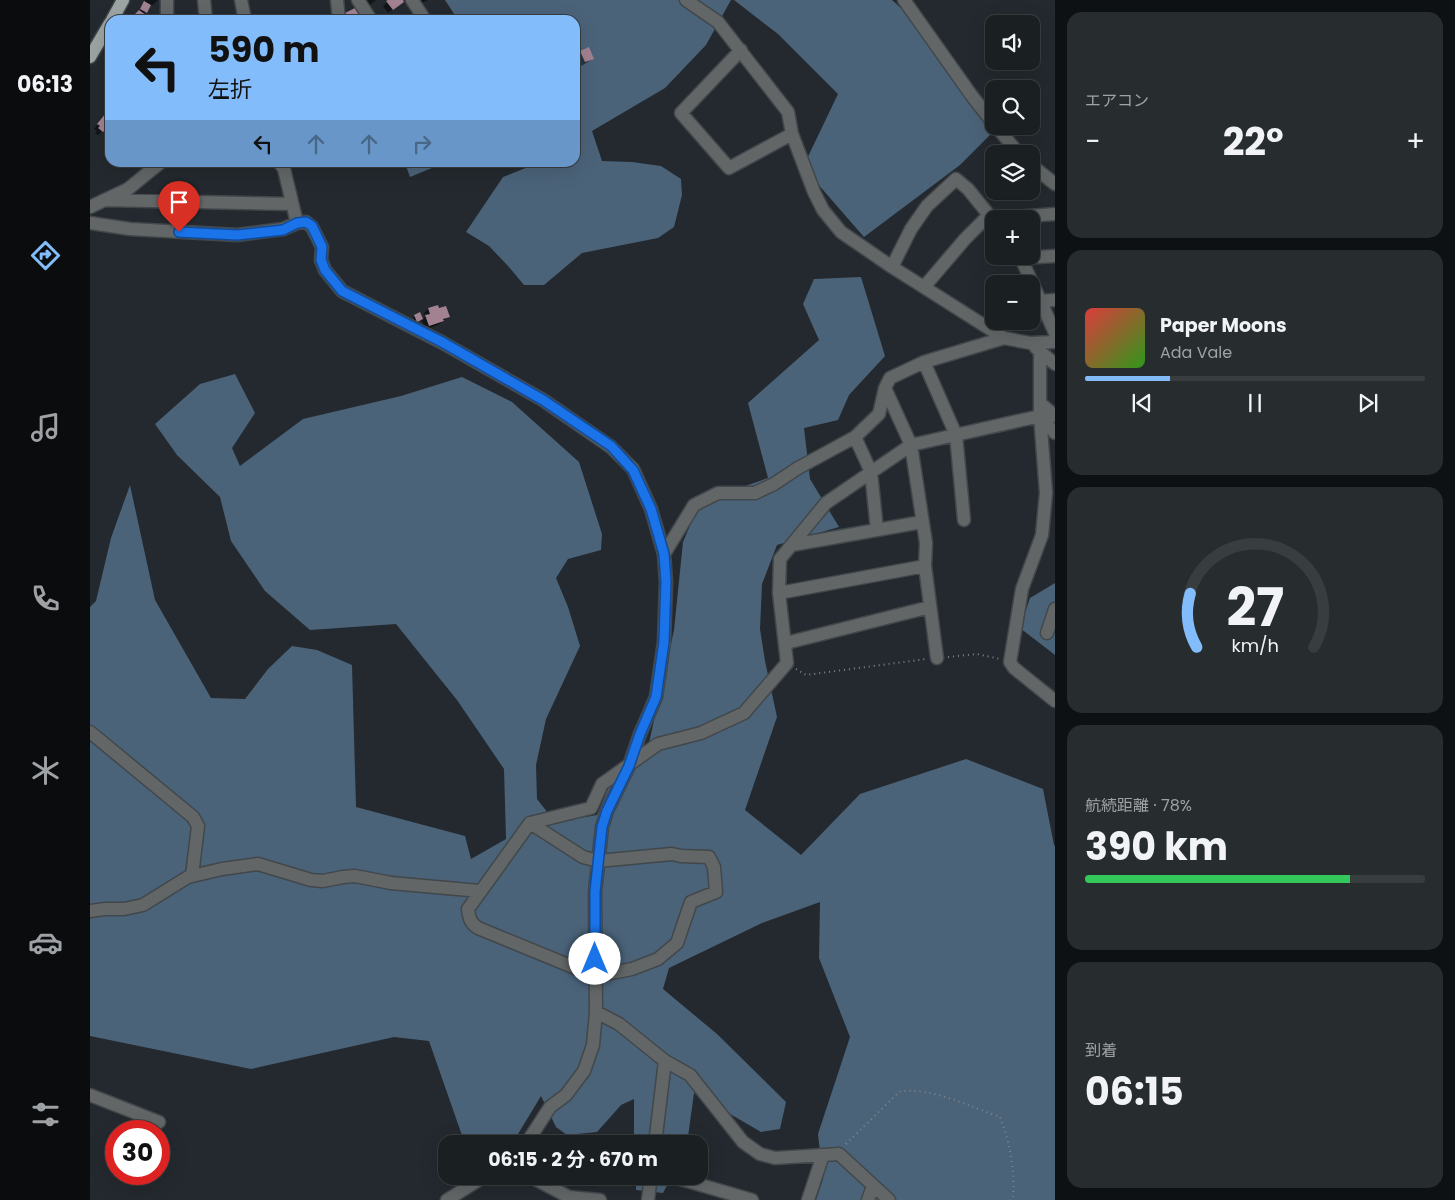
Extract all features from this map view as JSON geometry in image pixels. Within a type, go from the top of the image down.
[{"type":"main road","points":[[115,15],[123,0]]},
{"type":"main road","points":[[90,57],[105,32]]},
{"type":"street","points":[[167,0],[167,15]]},
{"type":"street","points":[[204,0],[206,15]]},
{"type":"street","points":[[241,0],[244,15]]},
{"type":"street","points":[[337,0],[338,15]]},
{"type":"street","points":[[358,0],[368,15]]},
{"type":"street","points":[[412,0],[422,15]]},
{"type":"street","points":[[686,0],[718,22],[788,112],[792,134],[814,192],[823,210],[842,232],[1004,338],[1035,348],[1055,364]]},
{"type":"street","points":[[904,0],[985,112]]},
{"type":"street","points":[[740,50],[681,113],[729,168],[792,134]]},
{"type":"street","points":[[1003,135],[1012,145]]},
{"type":"street","points":[[90,207],[128,189],[155,167]]},
{"type":"street","points":[[283,167],[297,223]]},
{"type":"street","points":[[1040,172],[1055,184]]},
{"type":"street","points":[[892,266],[911,229],[927,206],[956,179],[968,188],[985,211]]},
{"type":"street","points":[[104,200],[292,204]]},
{"type":"street","points":[[1040,215],[1055,214]]},
{"type":"street","points":[[924,287],[965,238],[985,220]]},
{"type":"street","points":[[90,223],[130,229],[237,235],[283,230],[297,223],[306,222],[312,226],[322,247],[321,260],[325,270],[342,291],[442,342],[535,396],[611,446],[633,470],[651,509],[664,554],[666,582],[664,642],[656,697],[629,766],[607,811],[602,827],[595,892],[596,1012],[594,1045],[584,1071],[566,1095],[550,1107],[532,1135]]},
{"type":"street","points":[[1040,256],[1055,256]]},
{"type":"street","points":[[1024,265],[1055,332]]},
{"type":"street","points":[[1041,301],[1055,300]]},
{"type":"street","points":[[664,554],[694,505],[718,493],[755,493],[855,437],[879,414],[885,388],[890,378],[924,362],[1004,338]]},
{"type":"street","points":[[1035,348],[1055,342]]},
{"type":"street","points":[[1035,348],[1046,493],[1042,535],[1022,588],[1010,662],[1014,668],[1055,702]]},
{"type":"street","points":[[924,362],[956,435],[964,520]]},
{"type":"street","points":[[885,388],[911,445],[926,543],[924,566],[937,658]]},
{"type":"street","points":[[1040,410],[1055,433]]},
{"type":"street","points":[[530,823],[584,857],[598,861],[672,854],[709,857],[714,867],[716,892],[691,902],[677,943],[658,959],[632,969],[595,976],[478,928],[472,924],[468,909],[530,823],[591,808],[602,784],[658,744],[700,733],[744,712],[787,662],[779,593],[780,559],[826,504],[911,445],[956,435],[1040,410],[1055,416]]},
{"type":"street","points":[[855,437],[871,472],[878,530]]},
{"type":"street","points":[[792,544],[922,522]]},
{"type":"street","points":[[779,593],[924,566]]},
{"type":"street","points":[[786,643],[930,607]]},
{"type":"street","points":[[1048,633],[1055,609]]},
{"type":"street","points":[[90,732],[192,817],[198,826],[192,876]]},
{"type":"street","points":[[90,911],[124,909],[143,905],[188,877],[222,869],[258,864],[310,880],[323,881],[355,876],[391,883],[480,891]]},
{"type":"street","points":[[596,1012],[619,1024],[665,1061],[690,1075],[743,1142],[760,1154],[775,1158],[839,1154],[889,1200]]},
{"type":"street","points":[[656,1135],[665,1061]]},
{"type":"street","points":[[90,1095],[154,1120]]},
{"type":"street","points":[[808,1200],[823,1156]]},
{"type":"street","points":[[447,1200],[471,1185]]},
{"type":"street","points":[[545,1185],[567,1198],[600,1200]]},
{"type":"street","points":[[648,1200],[650,1185]]},
{"type":"street","points":[[697,1185],[736,1198],[752,1200]]},
{"type":"street","points":[[868,1200],[873,1186]]},
{"type":"path","points":[[787,662],[806,675],[977,654],[1010,662]]},
{"type":"path","points":[[839,1154],[868,1121],[899,1092],[909,1090],[940,1096],[1000,1117],[1007,1134],[1014,1182],[1013,1197],[1010,1200]]},
{"type":"shaded area","points":[[445,0],[731,0],[706,45],[665,88],[592,131],[602,161],[632,162],[661,166],[681,179],[682,195],[674,227],[658,238],[582,253],[544,285],[524,285],[489,246],[466,232],[503,177],[528,167],[580,167],[580,15],[455,15]]},
{"type":"shaded area","points":[[734,0],[892,0],[902,9],[985,123],[985,135],[990,135],[960,165],[864,237],[803,167],[838,94],[778,34]]},
{"type":"shaded area","points":[[406,167],[434,167],[410,177]]},
{"type":"shaded area","points":[[861,277],[885,356],[849,395],[838,420],[804,428],[810,479],[839,527],[777,545],[762,584],[760,629],[777,717],[745,810],[801,855],[860,794],[966,759],[1043,789],[1055,846],[1055,1200],[816,1200],[823,1179],[818,1134],[850,1037],[819,958],[820,902],[762,923],[669,968],[663,989],[717,1034],[786,1102],[780,1129],[761,1132],[694,1093],[688,1135],[634,1135],[634,1099],[621,1105],[597,1132],[567,1135],[556,1127],[541,1096],[517,1135],[462,1135],[429,1041],[394,1037],[251,1069],[90,1036],[90,607],[96,601],[111,538],[130,485],[155,600],[211,698],[245,699],[268,669],[292,646],[317,650],[352,665],[356,807],[465,836],[471,859],[506,839],[504,769],[457,700],[396,624],[310,630],[265,591],[231,541],[220,497],[177,455],[155,424],[200,384],[235,374],[255,413],[232,448],[240,466],[303,419],[401,396],[462,377],[512,402],[579,462],[602,534],[601,550],[568,559],[556,578],[568,607],[580,646],[546,719],[536,765],[537,799],[555,822],[597,815],[613,777],[645,761],[674,630],[683,542],[700,502],[768,478],[748,403],[819,340],[803,304],[814,279]]},
{"type":"shaded area","points":[[1055,583],[1055,655],[1020,628],[1030,598]]},
{"type":"shaded area","points":[[636,1185],[667,1185],[663,1193],[636,1190]]},
{"type":"building","points":[[403,0],[404,2],[393,10],[386,1]]},
{"type":"building","points":[[144,1],[151,5],[147,13],[140,9]]},
{"type":"building","points":[[355,8],[359,15],[345,15],[345,13]]},
{"type":"building","points":[[139,10],[146,15],[134,15]]},
{"type":"building","points":[[589,47],[594,59],[585,62],[580,51]]},
{"type":"building","points":[[105,114],[105,130],[103,132],[98,128],[100,126],[97,124]]},
{"type":"building","points":[[438,305],[439,308],[446,306],[450,317],[429,326],[425,315],[430,314],[428,308]]},
{"type":"building","points":[[420,312],[423,319],[417,322],[414,315]]},
{"type":"route","points":[[179,232],[237,235],[283,230],[297,223],[306,222],[312,226],[322,247],[321,260],[325,270],[342,291],[442,342],[543,400],[611,446],[633,470],[651,509],[664,554],[666,582],[664,642],[656,697],[629,766],[607,811],[602,827],[595,892],[595,959]]}]
